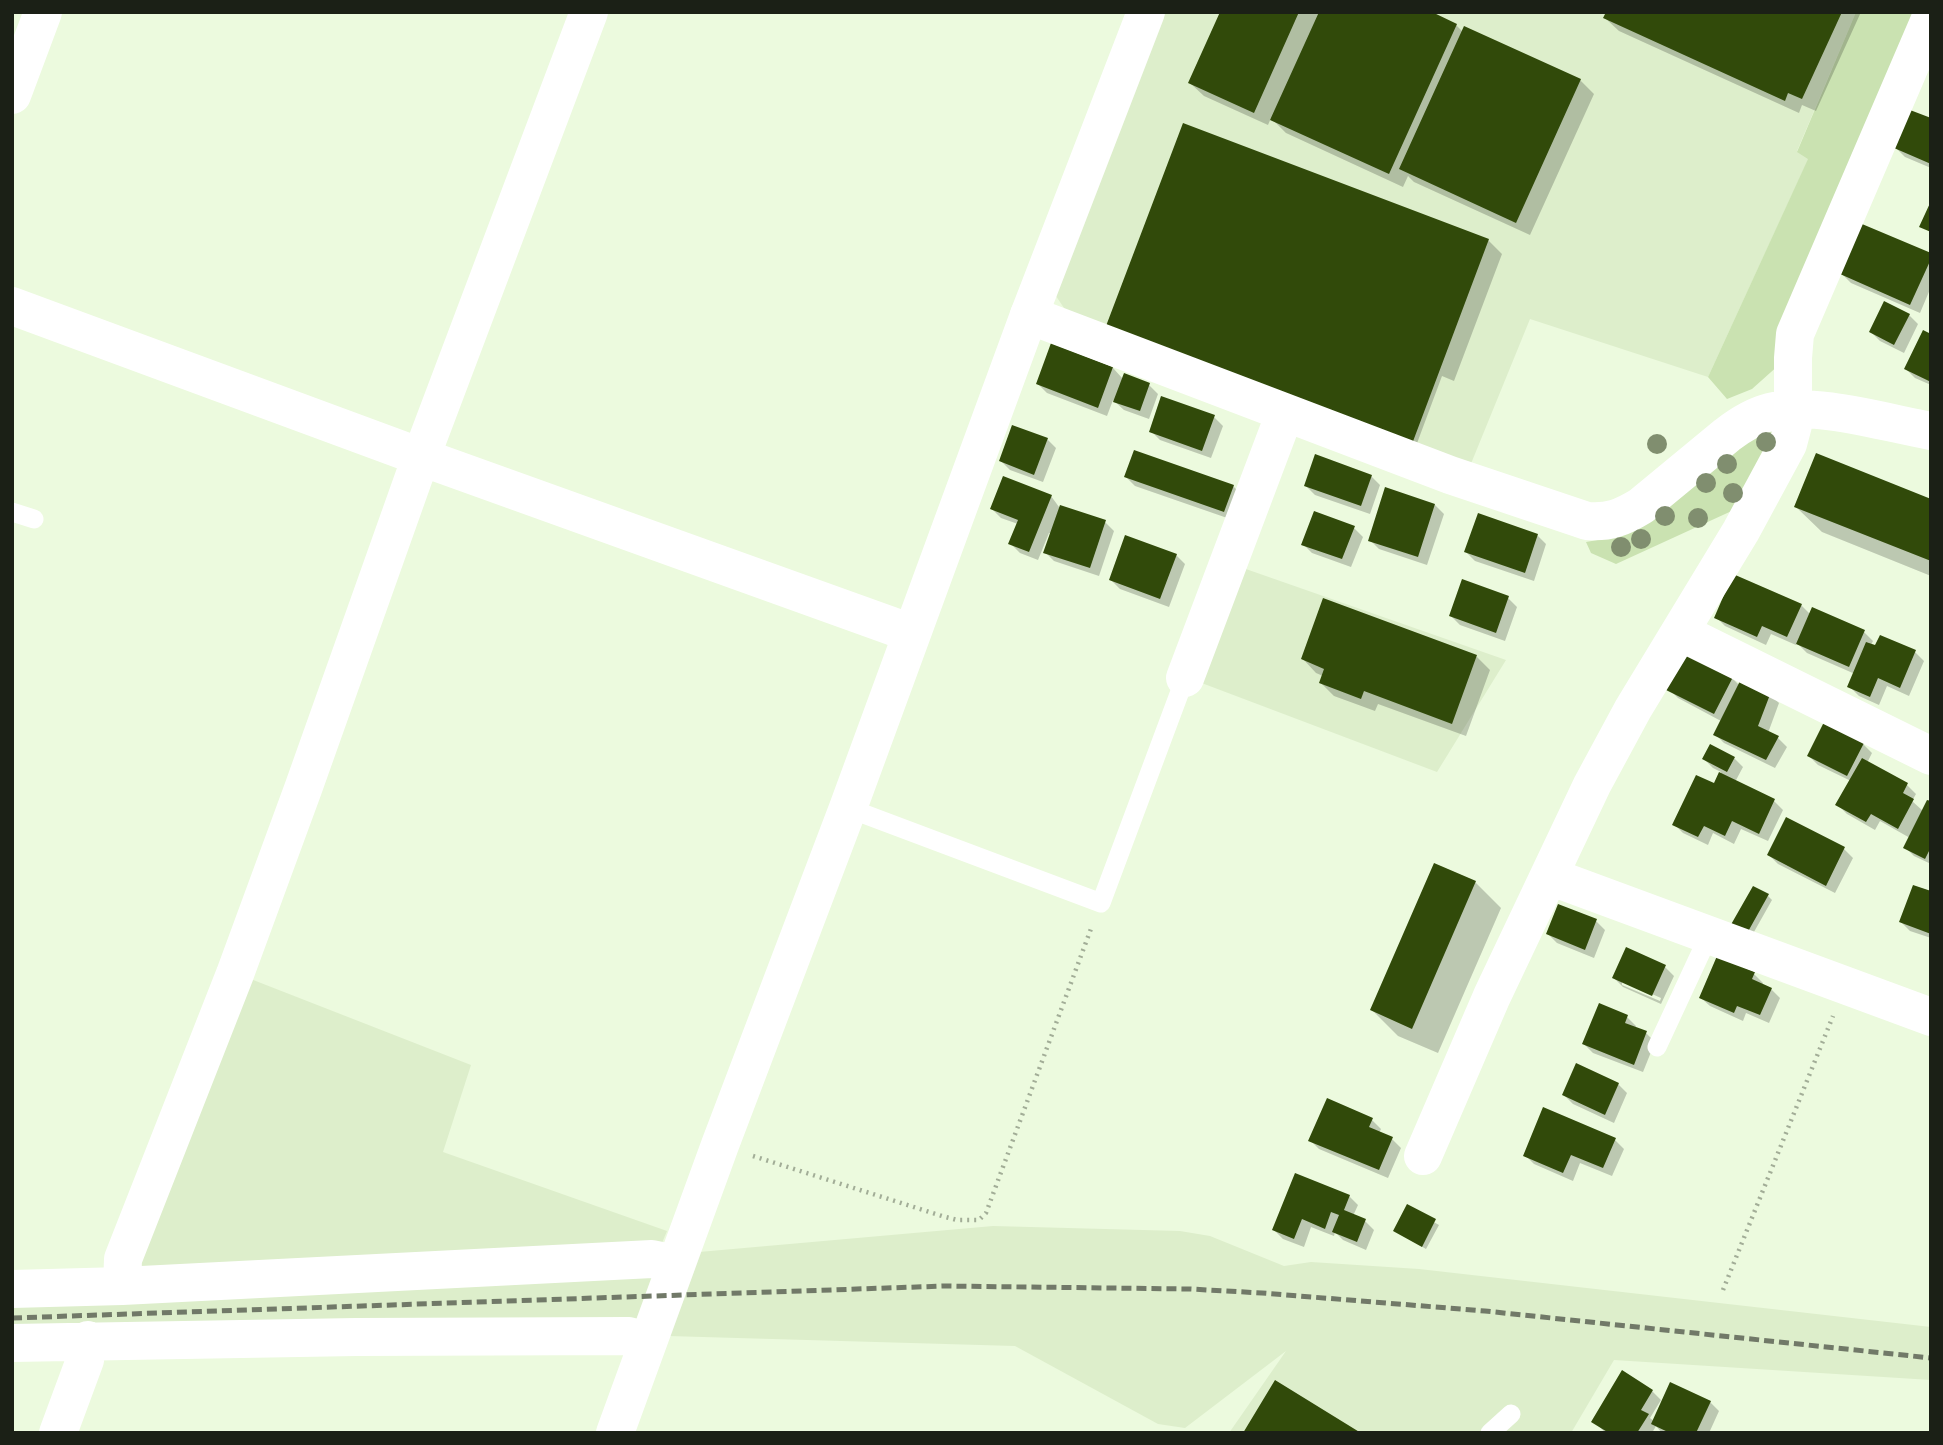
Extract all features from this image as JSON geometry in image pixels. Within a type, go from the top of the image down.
[{"type":"street","points":[[12,94],[43,12]]},
{"type":"street","points":[[122,1286],[123,1259],[235,974],[421,457],[589,12]]},
{"type":"street","points":[[615,1433],[1029,315],[1146,12]]},
{"type":"street","points":[[1423,1156],[1492,996],[1592,785],[1633,709],[1741,531],[1788,444],[1793,425],[1795,334],[1931,17]]},
{"type":"street","points":[[12,306],[911,633]]},
{"type":"street","points":[[1029,315],[1506,495],[1577,518],[1601,522],[1618,519],[1641,506],[1741,425],[1769,412],[1794,408],[1821,411],[1931,431]]},
{"type":"street","points":[[1185,678],[1285,413]]},
{"type":"street","points":[[1680,632],[1931,756]]},
{"type":"street","points":[[1549,876],[1931,1017]]},
{"type":"street","points":[[12,1289],[122,1286],[652,1259],[676,1264]]},
{"type":"street","points":[[12,1343],[88,1340],[629,1336],[648,1341]]},
{"type":"street","points":[[58,1433],[85,1360],[88,1340]]},
{"type":"lane","points":[[12,512],[34,519]]},
{"type":"lane","points":[[848,808],[1101,902],[1185,678]]},
{"type":"lane","points":[[1657,1047],[1709,935]]},
{"type":"lane","points":[[1490,1433],[1511,1414]]},
{"type":"path","points":[[720,1145],[942,1216],[957,1220],[979,1220],[986,1213],[1101,902]]},
{"type":"path","points":[[1723,1290],[1845,986]]},
{"type":"shaded area","points":[[1162,12],[1856,12],[1797,151],[1809,158],[1708,377],[1530,319],[1468,471],[1070,317],[1056,296]]},
{"type":"shaded area","points":[[1856,12],[1920,12],[1780,364],[1752,389],[1727,399],[1708,377],[1808,159],[1797,152]]},
{"type":"shaded area","points":[[1778,427],[1736,509],[1616,564],[1591,553],[1586,542],[1615,537],[1742,443]]},
{"type":"shaded area","points":[[1243,568],[1506,660],[1437,772],[1199,682]]},
{"type":"shaded area","points":[[243,976],[471,1065],[443,1152],[667,1231],[662,1243],[144,1277],[135,1257]]},
{"type":"shaded area","points":[[993,1226],[1180,1231],[1210,1236],[1284,1266],[1311,1262],[1419,1269],[1931,1327],[1931,1380],[1614,1360],[1571,1433],[1229,1433],[1286,1351],[1185,1428],[1158,1424],[1015,1346],[668,1336],[699,1252]]},
{"type":"shaded area","points":[[657,1274],[640,1322],[12,1335],[12,1303]]},
{"type":"building","points":[[1220,12],[1299,12],[1254,113],[1188,83]]},
{"type":"building","points":[[1319,12],[1432,12],[1457,24],[1389,174],[1270,120]]},
{"type":"building","points":[[1606,12],[1842,12],[1802,99],[1788,93],[1785,101],[1603,18]]},
{"type":"building","points":[[1464,26],[1581,79],[1516,223],[1399,169]]},
{"type":"building","points":[[1910,110],[1931,118],[1931,164],[1894,148]]},
{"type":"building","points":[[1183,123],[1489,239],[1412,444],[1106,326]]},
{"type":"building","points":[[1931,201],[1931,232],[1919,227]]},
{"type":"building","points":[[1862,224],[1931,253],[1931,259],[1910,305],[1840,274]]},
{"type":"building","points":[[1884,301],[1910,314],[1894,345],[1869,332]]},
{"type":"building","points":[[1923,330],[1931,334],[1931,382],[1904,369]]},
{"type":"building","points":[[1051,343],[1113,367],[1098,408],[1036,384]]},
{"type":"building","points":[[1124,373],[1150,383],[1140,411],[1113,402]]},
{"type":"building","points":[[1161,396],[1215,415],[1202,451],[1149,432]]},
{"type":"building","points":[[1012,425],[1048,438],[1034,475],[999,461]]},
{"type":"building","points":[[1134,450],[1234,485],[1224,512],[1124,477]]},
{"type":"building","points":[[1816,453],[1931,499],[1931,561],[1794,507]]},
{"type":"building","points":[[1315,454],[1372,475],[1361,506],[1304,486]]},
{"type":"building","points":[[1003,476],[1052,495],[1029,552],[1008,544],[1018,520],[990,509]]},
{"type":"building","points":[[1385,487],[1435,504],[1418,557],[1368,541]]},
{"type":"building","points":[[1060,505],[1106,520],[1090,568],[1043,553]]},
{"type":"building","points":[[1314,511],[1355,526],[1342,559],[1301,545]]},
{"type":"building","points":[[1478,513],[1538,534],[1525,573],[1464,552]]},
{"type":"building","points":[[1125,535],[1177,554],[1160,599],[1109,580]]},
{"type":"building","points":[[1733,574],[1802,604],[1787,637],[1762,626],[1757,637],[1714,618]]},
{"type":"building","points":[[1462,579],[1509,596],[1496,633],[1449,616]]},
{"type":"building","points":[[1323,598],[1477,655],[1452,724],[1364,691],[1361,699],[1319,683],[1324,669],[1301,659]]},
{"type":"building","points":[[1812,607],[1865,630],[1849,667],[1796,644]]},
{"type":"building","points":[[1880,635],[1916,650],[1900,688],[1878,678],[1870,697],[1847,687],[1866,642],[1875,645]]},
{"type":"building","points":[[1685,652],[1733,677],[1714,714],[1666,690]]},
{"type":"building","points":[[1742,677],[1771,692],[1758,726],[1779,736],[1766,760],[1713,735]]},
{"type":"building","points":[[1824,722],[1864,743],[1847,776],[1807,756]]},
{"type":"building","points":[[1710,744],[1735,757],[1727,772],[1702,759]]},
{"type":"building","points":[[1862,758],[1908,783],[1903,793],[1914,799],[1898,829],[1871,814],[1866,822],[1835,805]]},
{"type":"building","points":[[1719,772],[1775,799],[1759,834],[1732,821],[1725,836],[1704,826],[1698,837],[1672,825],[1696,775],[1714,783]]},
{"type":"building","points":[[1927,800],[1931,801],[1931,847],[1925,859],[1903,848]]},
{"type":"building","points":[[1786,817],[1845,847],[1826,886],[1767,855]]},
{"type":"building","points":[[1434,863],[1476,881],[1412,1029],[1370,1010]]},
{"type":"building","points":[[1913,885],[1931,891],[1931,934],[1899,922]]},
{"type":"building","points":[[1753,886],[1769,894],[1745,937],[1729,928]]},
{"type":"building","points":[[1558,904],[1597,919],[1585,950],[1546,934]]},
{"type":"building","points":[[1626,947],[1666,965],[1652,996],[1612,978]]},
{"type":"building","points":[[1717,956],[1755,972],[1752,979],[1772,988],[1760,1015],[1737,1006],[1734,1013],[1699,998]]},
{"type":"building","points":[[1599,1003],[1628,1015],[1625,1023],[1647,1031],[1634,1065],[1582,1044]]},
{"type":"building","points":[[1576,1063],[1619,1083],[1605,1115],[1562,1095]]},
{"type":"building","points":[[1327,1098],[1373,1118],[1369,1127],[1393,1137],[1379,1170],[1308,1141]]},
{"type":"building","points":[[1543,1107],[1616,1138],[1603,1168],[1571,1155],[1563,1173],[1523,1156]]},
{"type":"building","points":[[1295,1173],[1350,1195],[1344,1210],[1366,1219],[1357,1242],[1332,1232],[1339,1215],[1331,1212],[1325,1229],[1302,1219],[1294,1239],[1272,1230]]},
{"type":"building","points":[[1407,1204],[1436,1219],[1422,1247],[1393,1231]]},
{"type":"building","points":[[1622,1370],[1653,1390],[1641,1410],[1649,1414],[1637,1433],[1609,1433],[1591,1422]]},
{"type":"building","points":[[1275,1380],[1361,1433],[1243,1433]]},
{"type":"building","points":[[1670,1382],[1711,1401],[1696,1433],[1670,1433],[1651,1424]]},
{"type":"railway","points":[[12,1318],[945,1286],[1190,1289],[1485,1311],[1931,1358]]}]
